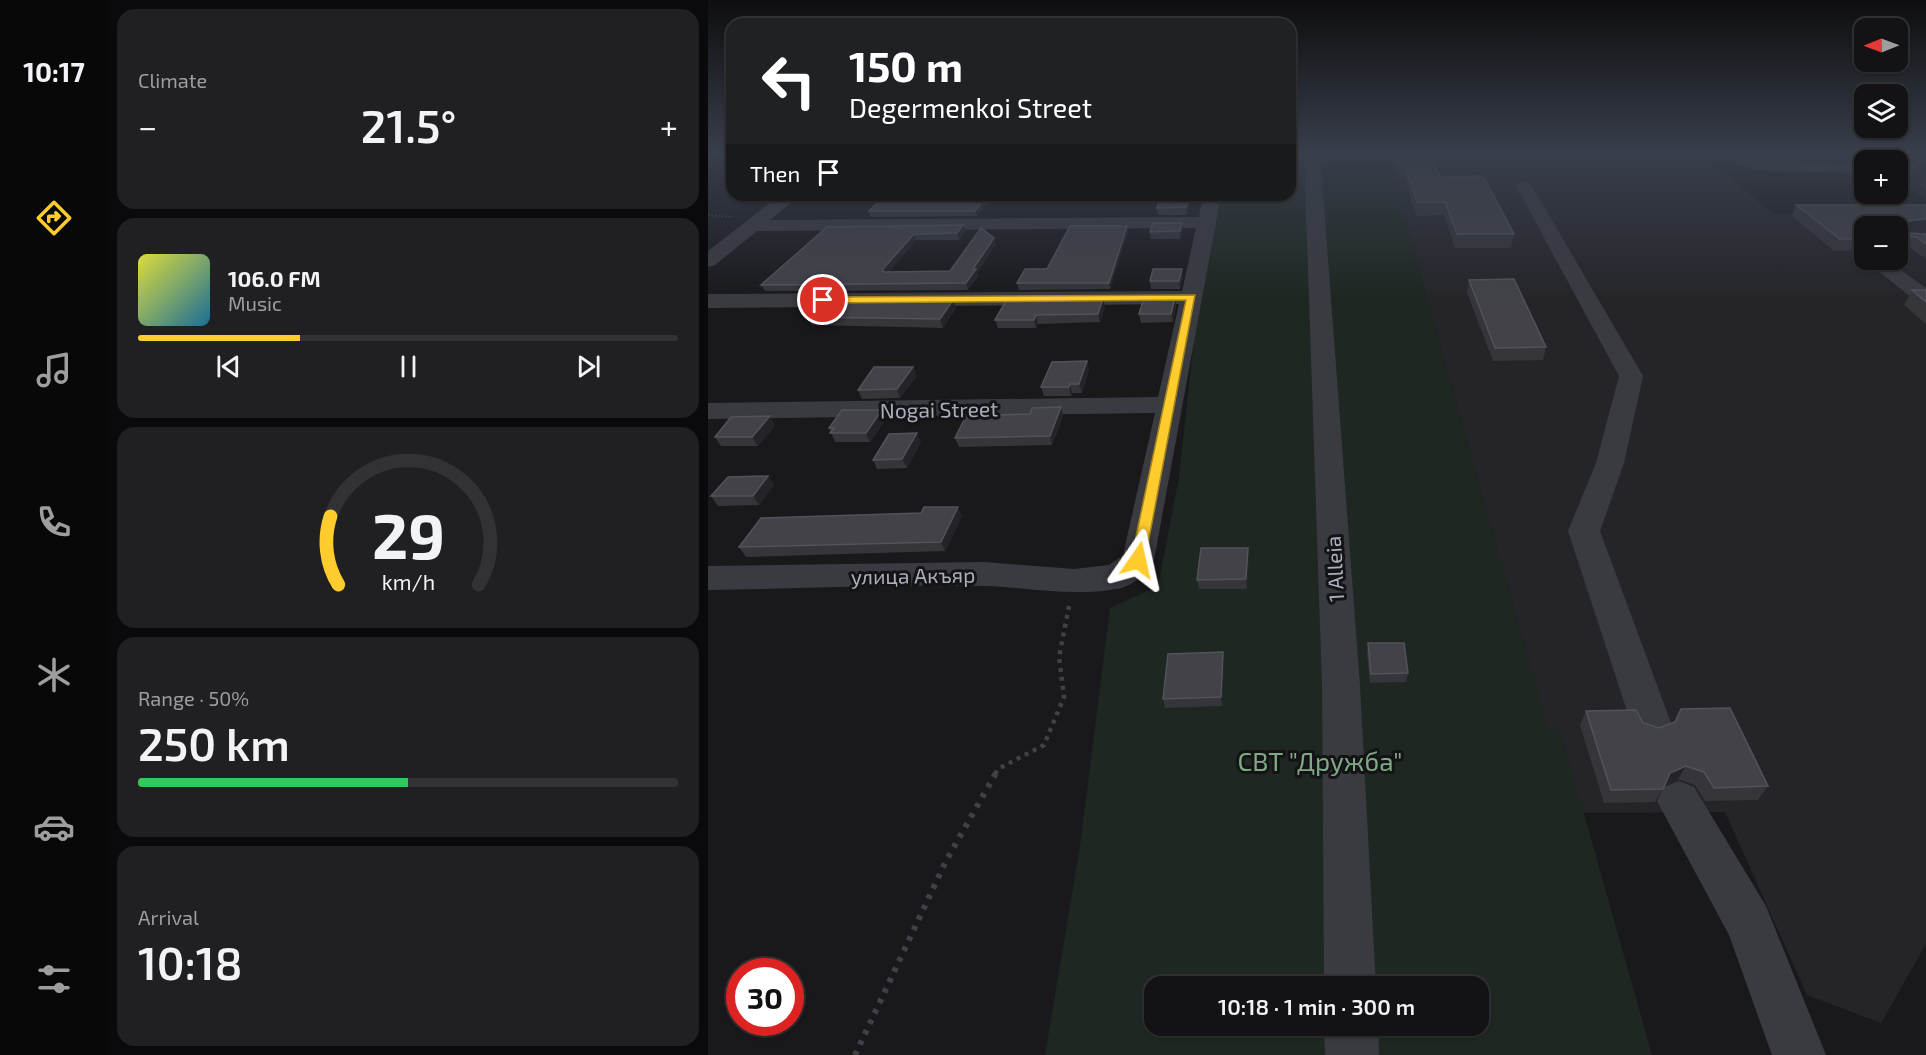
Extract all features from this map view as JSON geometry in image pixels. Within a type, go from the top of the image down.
[{"type":"street","points":[[708,261],[783,201]]},
{"type":"street","points":[[1169,405],[1211,201]]},
{"type":"street","name":"1 Alleia","points":[[1315,201],[1341,685],[1350,976]]},
{"type":"street","points":[[1532,201],[1630,376],[1610,463],[1584,531],[1651,723]]},
{"type":"street","points":[[752,226],[1207,222]]},
{"type":"street","points":[[1888,270],[1926,298]]},
{"type":"street","points":[[1897,277],[1926,279]]},
{"type":"street","points":[[708,301],[1191,297]]},
{"type":"street","name":"Nogai Street","points":[[708,411],[1169,405]]},
{"type":"street","name":"улица Акъяр","points":[[708,578],[984,574],[1074,581],[1117,577],[1138,560],[1169,405]]},
{"type":"street","points":[[1679,801],[1749,923],[1799,1055]]},
{"type":"street","points":[[1352,1036],[1352,1055]]},
{"type":"path","points":[[855,1055],[946,861],[998,769],[1044,745],[1064,698],[1059,657],[1074,581]]},
{"type":"shaded area","points":[[1400,201],[1758,201],[1773,214],[1926,212],[1926,944],[1881,1023],[1807,995],[1725,812],[1583,813],[1561,732],[1548,730]]},
{"type":"green space","name":"СВТ \"Дружба\"","points":[[1219,201],[1400,201],[1548,729],[1561,732],[1652,1055],[1045,1055],[1080,846],[1110,608],[1158,586],[1179,477],[1198,303]]},
{"type":"building","points":[[982,201],[975,211],[869,211],[878,202]]},
{"type":"building","points":[[1159,201],[1188,201],[1186,207],[1157,208]]},
{"type":"building","points":[[1496,201],[1514,234],[1457,234],[1445,202],[1417,202]]},
{"type":"building","points":[[1796,205],[1926,205],[1926,219],[1908,221],[1908,216],[1854,216],[1854,239],[1840,239]]},
{"type":"building","points":[[1153,223],[1182,223],[1180,231],[1150,232]]},
{"type":"building","points":[[963,225],[957,233],[914,234],[882,270],[885,272],[950,271],[981,228],[994,238],[966,283],[761,285],[827,227]]},
{"type":"building","points":[[1070,226],[1127,226],[1109,283],[1017,283],[1025,269],[1047,269]]},
{"type":"building","points":[[1908,231],[1926,234],[1926,244],[1916,237],[1908,237]]},
{"type":"building","points":[[1153,269],[1182,269],[1179,281],[1150,281]]},
{"type":"building","points":[[1514,279],[1546,347],[1495,348],[1469,280]]},
{"type":"building","points":[[1912,290],[1926,290],[1926,302]]},
{"type":"building","points":[[1103,298],[1098,314],[1036,315],[1034,320],[995,320],[1007,299]]},
{"type":"building","points":[[1144,298],[1175,298],[1171,314],[1139,314]]},
{"type":"building","points":[[953,300],[940,319],[808,317],[823,301]]},
{"type":"building","points":[[1087,361],[1079,384],[1070,384],[1069,387],[1041,387],[1052,362]]},
{"type":"building","points":[[874,367],[913,367],[897,389],[858,390]]},
{"type":"building","points":[[1061,407],[1050,436],[955,438],[966,416],[1030,414],[1032,408]]},
{"type":"building","points":[[842,410],[882,410],[866,433],[830,433],[834,428],[829,428]]},
{"type":"building","points":[[770,416],[752,437],[715,437],[731,417]]},
{"type":"building","points":[[917,433],[902,459],[873,460],[889,434]]},
{"type":"building","points":[[768,476],[753,496],[711,496],[728,477]]},
{"type":"building","points":[[924,507],[958,507],[941,542],[739,547],[761,518],[921,513]]},
{"type":"building","points":[[1201,548],[1248,548],[1246,579],[1197,580]]},
{"type":"building","points":[[1368,643],[1404,643],[1408,673],[1371,674]]},
{"type":"building","points":[[1223,652],[1221,697],[1163,699],[1168,654]]},
{"type":"building","points":[[1730,708],[1768,786],[1714,788],[1704,772],[1686,766],[1670,773],[1663,789],[1611,790],[1586,711],[1636,710],[1643,723],[1659,728],[1675,722],[1681,709]]},
{"type":"route","points":[[823,300],[1191,297],[1138,560]]}]
